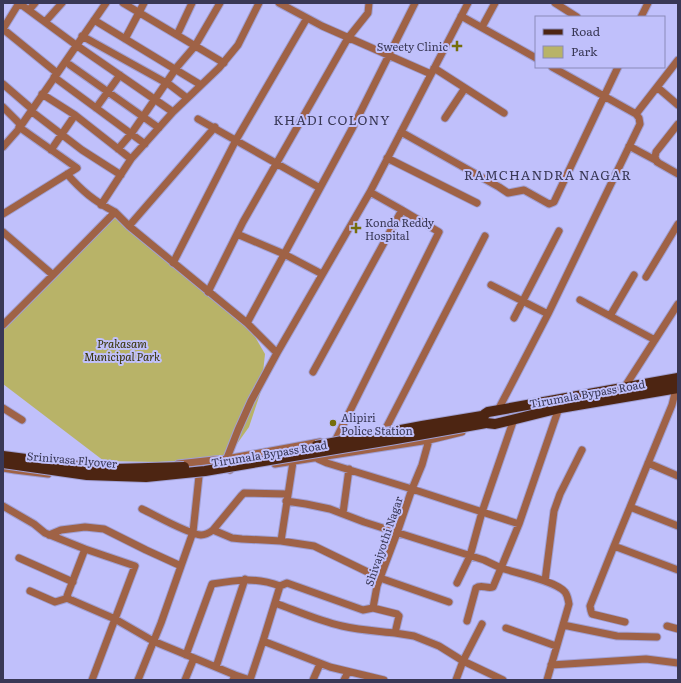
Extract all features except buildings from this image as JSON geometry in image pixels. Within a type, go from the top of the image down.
[{"type":"main road","name":"Tirumala Bypass Road","points":[[488,419],[498,410],[561,404],[677,383]]},
{"type":"main road","name":"Tirumala Bypass Road","points":[[488,419],[514,419],[561,404],[624,388],[677,383]]},
{"type":"main road","name":"Srinivasa Flyover","points":[[3,456],[114,469],[186,467],[231,461],[415,427],[488,419]]},
{"type":"street","points":[[145,144],[96,108],[3,30],[19,3],[76,45],[173,112]]},
{"type":"street","points":[[29,10],[35,3]]},
{"type":"street","points":[[45,22],[62,3]]},
{"type":"street","points":[[3,147],[32,110],[106,3]]},
{"type":"street","points":[[123,3],[224,63]]},
{"type":"street","points":[[125,39],[144,3]]},
{"type":"street","points":[[177,35],[192,3]]},
{"type":"street","points":[[118,149],[131,134],[175,69],[195,46],[220,3]]},
{"type":"street","points":[[101,205],[131,159],[173,112],[224,63],[238,45],[259,3]]},
{"type":"street","points":[[279,3],[348,38],[389,56],[432,71],[465,88],[504,113]]},
{"type":"street","points":[[208,292],[237,234],[348,38],[368,13],[369,3]]},
{"type":"street","points":[[247,323],[353,127],[415,3]]},
{"type":"street","points":[[230,470],[227,458],[238,430],[276,353],[370,192],[468,3]]},
{"type":"street","points":[[482,27],[495,3]]},
{"type":"street","points":[[555,3],[575,16]]},
{"type":"street","points":[[641,16],[646,4]]},
{"type":"street","points":[[461,16],[535,57]]},
{"type":"street","points":[[173,263],[236,140],[307,18]]},
{"type":"street","points":[[94,20],[201,85]]},
{"type":"street","points":[[82,36],[166,83],[187,98]]},
{"type":"street","points":[[636,114],[678,60]]},
{"type":"street","points":[[70,65],[159,128]]},
{"type":"street","points":[[498,410],[548,314],[640,124],[639,118],[636,114],[554,68]]},
{"type":"street","points":[[564,74],[567,68]]},
{"type":"street","points":[[401,132],[508,193],[524,190],[549,204],[552,204],[618,68]]},
{"type":"street","points":[[96,108],[120,75]]},
{"type":"street","points":[[3,84],[32,110],[82,150],[121,175]]},
{"type":"street","points":[[657,87],[678,105]]},
{"type":"street","points":[[445,118],[465,88]]},
{"type":"street","points":[[42,94],[75,115],[131,159]]},
{"type":"street","points":[[3,108],[20,126],[50,150],[77,168],[3,214]]},
{"type":"street","points":[[50,150],[75,115]]},
{"type":"street","points":[[198,119],[320,188]]},
{"type":"street","points":[[657,162],[654,157],[656,152],[678,124]]},
{"type":"street","points":[[129,226],[214,127]]},
{"type":"street","points":[[629,146],[678,174]]},
{"type":"street","points":[[387,158],[476,202]]},
{"type":"street","points":[[67,174],[82,191],[101,205],[115,212],[129,226],[247,323],[276,353]]},
{"type":"street","points":[[336,439],[439,232],[370,192]]},
{"type":"street","points":[[313,372],[402,210]]},
{"type":"street","points":[[3,325],[115,212]]},
{"type":"street","points":[[646,277],[678,224]]},
{"type":"street","points":[[514,318],[559,231]]},
{"type":"street","points":[[3,232],[53,275]]},
{"type":"street","points":[[237,234],[284,254],[322,274]]},
{"type":"street","points":[[385,430],[485,236]]},
{"type":"street","points":[[610,316],[634,275]]},
{"type":"street","points":[[491,285],[548,314]]},
{"type":"street","points":[[580,300],[655,340]]},
{"type":"street","points":[[624,388],[678,304]]},
{"type":"street","points":[[625,622],[592,614],[590,606],[672,405],[677,383]]},
{"type":"street","points":[[467,620],[476,588],[480,586],[490,588],[493,587],[519,524],[561,404]]},
{"type":"street","points":[[3,408],[22,420]]},
{"type":"street","name":"Tirumala Bypass Road","points":[[3,456],[15,455],[104,464],[178,464],[227,458],[385,430],[488,419]]},
{"type":"street","name":"Tirumala Bypass Road","points":[[3,468],[99,480],[144,481],[199,476],[429,440],[488,419]]},
{"type":"street","points":[[457,583],[470,556],[482,512],[514,419]]},
{"type":"street","name":"Shivajyothi Nagar","points":[[373,608],[377,586],[398,533],[412,489],[422,465],[429,440]]},
{"type":"street","points":[[545,581],[554,512],[560,494],[582,450]]},
{"type":"street","points":[[315,459],[319,458],[327,463],[519,524]]},
{"type":"street","points":[[281,541],[293,462]]},
{"type":"street","points":[[648,463],[678,476]]},
{"type":"street","points":[[343,513],[349,470]]},
{"type":"street","points":[[138,680],[161,623],[193,532],[199,476]]},
{"type":"street","points":[[142,509],[203,535],[208,534],[213,530],[244,493],[247,492],[287,498],[343,513],[398,533],[484,560],[501,568],[545,581],[564,591],[568,596],[569,604],[547,680]]},
{"type":"street","points":[[3,506],[34,524],[49,535],[134,566],[92,680]]},
{"type":"street","points":[[630,507],[678,526]]},
{"type":"street","points":[[49,535],[61,530],[85,526],[104,529],[181,566]]},
{"type":"street","points":[[213,530],[237,538],[281,541],[314,546],[380,578],[449,602]]},
{"type":"street","points":[[614,546],[678,570]]},
{"type":"street","points":[[68,598],[85,549]]},
{"type":"street","points":[[19,558],[73,582]]},
{"type":"street","points":[[186,655],[212,584],[245,579],[268,581],[280,586],[287,583],[363,610],[373,608],[397,614],[399,616],[394,633]]},
{"type":"street","points":[[216,667],[245,579]]},
{"type":"street","points":[[30,591],[55,602],[68,598],[115,619],[153,641],[216,667],[234,677],[250,680],[280,586]]},
{"type":"street","points":[[275,603],[322,621],[341,626],[361,630],[394,633],[422,639],[503,680]]},
{"type":"street","points":[[456,680],[463,661],[482,624]]},
{"type":"street","points":[[563,625],[617,636],[657,638]]},
{"type":"street","points":[[667,626],[678,629]]},
{"type":"street","points":[[506,628],[556,646]]},
{"type":"street","points":[[263,641],[320,664],[383,680]]},
{"type":"street","points":[[185,680],[194,658]]},
{"type":"street","points":[[551,665],[646,659],[678,663]]},
{"type":"street","points":[[313,680],[320,664]]},
{"type":"street","points":[[344,680],[348,672]]},
{"type":"green space","name":"Prakasam Municipal Park","points":[[115,212],[247,323],[265,354],[261,391],[249,427],[227,458],[158,462],[104,461],[3,384],[3,325]]},
{"type":"place","name":"Sweety Clinic","points":[[457,46]]},
{"type":"place","name":"Konda Reddy Hospital","points":[[356,228]]},
{"type":"place","name":"Alipiri Police Station","points":[[333,423]]},
{"type":"district","name":"KHADI COLONY","points":[[332,119]]},
{"type":"district","name":"RAMCHANDRA NAGAR","points":[[548,174]]}]
